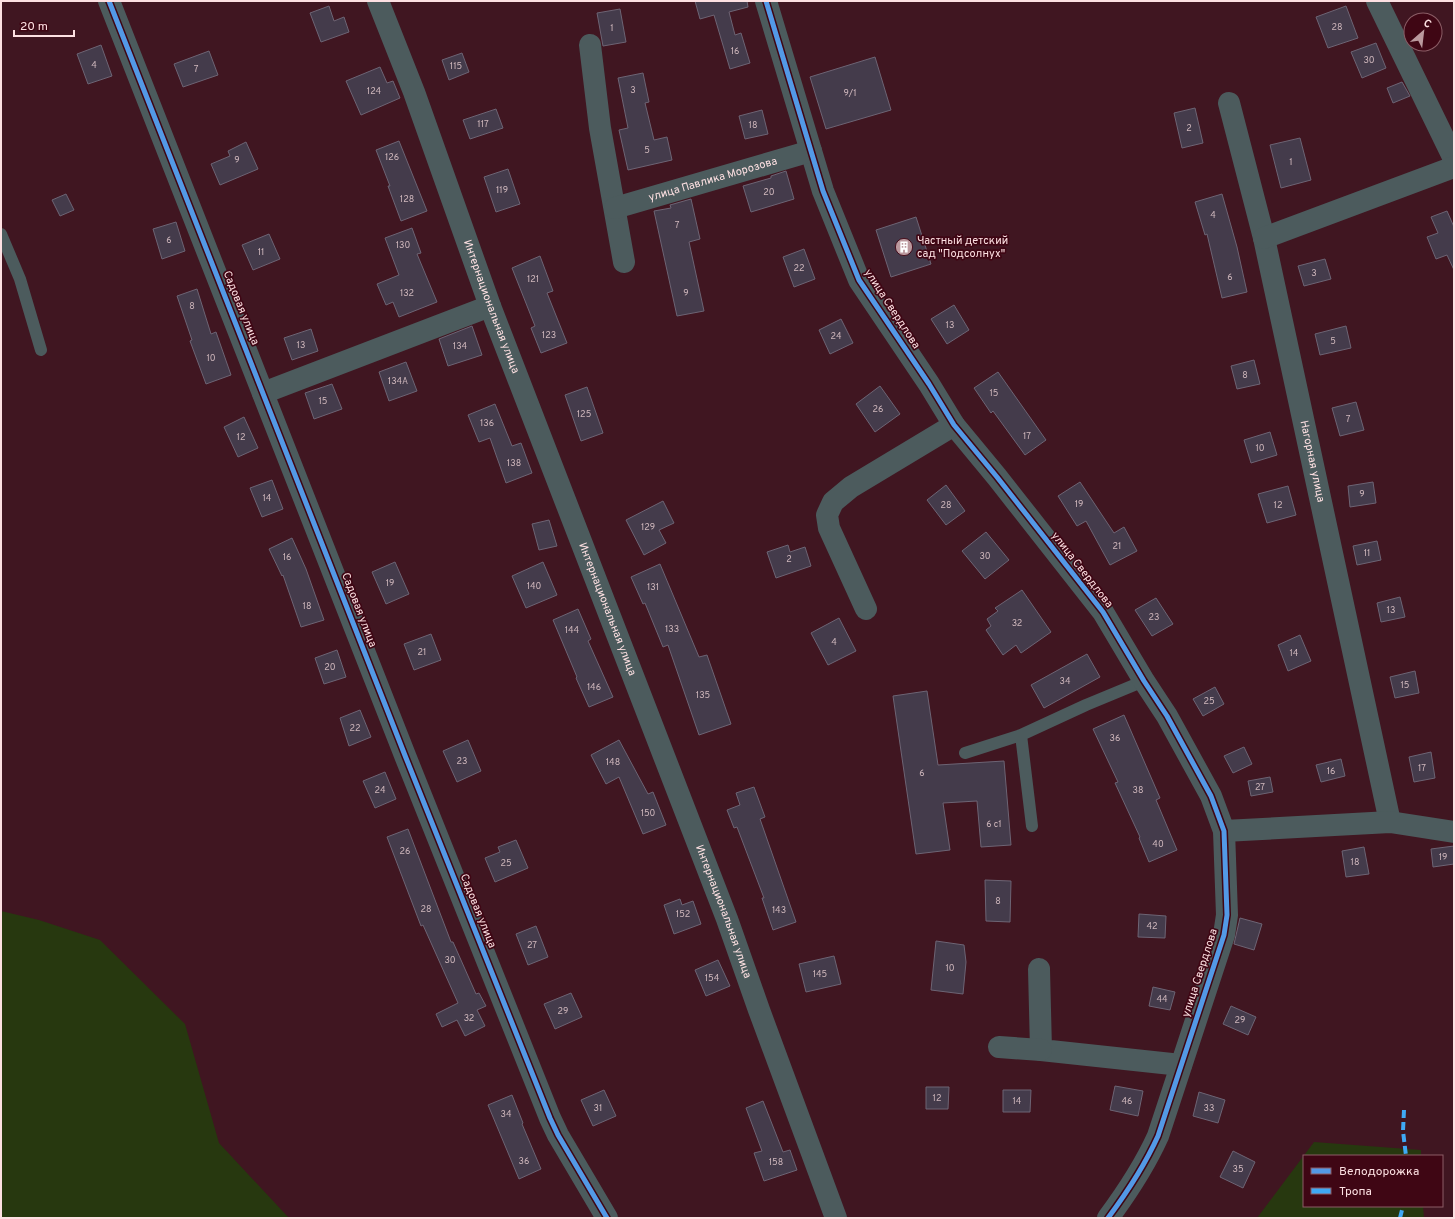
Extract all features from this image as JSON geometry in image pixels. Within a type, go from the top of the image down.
[{"type":"street","name":"Садовая улица","points":[[109,1],[403,750],[550,1118],[558,1135],[608,1218]]},
{"type":"street","name":"Интернациональная улица","points":[[378,1],[414,92],[490,306],[727,919],[836,1218]]},
{"type":"street","name":"улица Свердлова","points":[[766,1],[823,191],[859,280],[929,384],[954,426],[997,477],[1103,612],[1144,681],[1167,716],[1211,796],[1224,831],[1227,915],[1224,935],[1158,1136],[1149,1156],[1131,1187],[1108,1218]]},
{"type":"street","points":[[1377,1],[1454,159]]},
{"type":"street","points":[[590,45],[600,128],[624,262]]},
{"type":"street","name":"Нагорная улица","points":[[1229,103],[1264,238],[1390,822]]},
{"type":"street","name":"улица Павлика Морозова","points":[[615,208],[811,151]]},
{"type":"street","points":[[1264,238],[1454,167]]},
{"type":"street","points":[[263,393],[490,306]]},
{"type":"street","points":[[866,609],[829,528],[827,515],[833,502],[851,487],[954,426]]},
{"type":"street","points":[[1224,831],[1390,822],[1454,832]]},
{"type":"street","points":[[1039,969],[1041,1050]]},
{"type":"street","points":[[999,1047],[1181,1065]]},
{"type":"lane","points":[[1,234],[20,279],[41,350]]},
{"type":"lane","points":[[965,754],[1021,735],[1086,705],[1144,681]]},
{"type":"lane","points":[[1021,735],[1032,826]]},
{"type":"green space","points":[[1,911],[39,920],[100,940],[185,1024],[219,1143],[289,1218],[1,1218]]},
{"type":"green space","points":[[1314,1142],[1421,1150],[1421,1155],[1304,1155]]},
{"type":"green space","points":[[1303,1157],[1303,1207],[1423,1207],[1424,1218],[1257,1218]]},
{"type":"building","points":[[695,1],[747,1],[748,7],[729,12],[735,35],[741,33],[750,63],[730,69],[714,15],[700,19]]},
{"type":"building","points":[[329,6],[334,21],[344,17],[349,32],[321,42],[310,13]]},
{"type":"building","points":[[1346,6],[1358,38],[1328,48],[1316,17]]},
{"type":"building","points":[[620,9],[626,42],[603,46],[597,13]]},
{"type":"building","points":[[1376,43],[1386,68],[1362,78],[1351,52]]},
{"type":"building","points":[[101,45],[112,76],[88,84],[77,54]]},
{"type":"building","points":[[209,51],[218,75],[183,87],[174,64]]},
{"type":"building","points":[[462,53],[469,72],[449,80],[442,60]]},
{"type":"building","points":[[875,57],[891,110],[826,129],[810,77]]},
{"type":"building","points":[[380,67],[387,83],[393,81],[400,98],[361,115],[346,81]]},
{"type":"building","points":[[643,73],[649,102],[645,103],[654,140],[667,137],[672,160],[628,170],[619,130],[628,128],[618,78]]},
{"type":"building","points":[[1402,82],[1410,96],[1393,103],[1387,88]]},
{"type":"building","points":[[1195,108],[1203,143],[1182,148],[1174,113]]},
{"type":"building","points":[[496,109],[503,128],[470,139],[463,120]]},
{"type":"building","points":[[762,110],[768,134],[745,139],[739,116]]},
{"type":"building","points":[[1300,138],[1311,180],[1281,188],[1270,145]]},
{"type":"building","points":[[399,141],[427,211],[401,221],[388,186],[390,186],[376,150]]},
{"type":"building","points":[[246,142],[258,169],[220,185],[211,164],[230,156],[228,151]]},
{"type":"building","points":[[508,169],[520,204],[496,212],[484,177]]},
{"type":"building","points":[[786,171],[794,199],[751,212],[743,186],[771,178],[771,176]]},
{"type":"building","points":[[66,194],[74,210],[60,216],[52,200]]},
{"type":"building","points":[[1222,194],[1237,247],[1247,292],[1222,298],[1207,234],[1205,235],[1195,202]]},
{"type":"building","points":[[691,199],[700,239],[689,242],[704,311],[677,316],[654,211],[671,208],[670,205]]},
{"type":"building","points":[[1447,211],[1454,227],[1454,270],[1447,255],[1436,259],[1427,237],[1438,233],[1431,217]]},
{"type":"building","name":"Частный детский сад \"Подсолнух\"","points":[[916,217],[931,264],[891,277],[876,230]]},
{"type":"building","points":[[176,222],[185,251],[162,259],[153,229]]},
{"type":"building","points":[[412,228],[421,253],[417,254],[437,302],[399,317],[393,302],[386,305],[377,284],[399,275],[385,238]]},
{"type":"building","points":[[269,234],[280,259],[253,270],[242,245]]},
{"type":"building","points":[[804,249],[815,279],[794,287],[783,257]]},
{"type":"building","points":[[540,256],[553,291],[547,293],[567,343],[541,353],[531,328],[535,326],[512,268]]},
{"type":"building","points":[[1325,259],[1331,279],[1304,286],[1298,266]]},
{"type":"building","points":[[197,289],[211,334],[216,332],[231,375],[206,384],[190,341],[192,340],[177,296]]},
{"type":"building","points":[[954,305],[969,330],[947,344],[931,319]]},
{"type":"building","points":[[841,319],[853,343],[830,354],[819,330]]},
{"type":"building","points":[[472,326],[482,355],[448,366],[439,339]]},
{"type":"building","points":[[1346,326],[1351,348],[1320,355],[1315,334]]},
{"type":"building","points":[[311,329],[318,351],[292,360],[284,338]]},
{"type":"building","points":[[1254,360],[1260,384],[1237,389],[1231,366]]},
{"type":"building","points":[[406,362],[417,391],[389,401],[379,372]]},
{"type":"building","points":[[998,372],[1046,440],[1025,455],[993,411],[991,413],[974,388]]},
{"type":"building","points":[[332,384],[342,409],[314,419],[305,393]]},
{"type":"building","points":[[880,386],[900,414],[875,432],[856,404]]},
{"type":"building","points":[[587,387],[603,433],[581,441],[565,395]]},
{"type":"building","points":[[1356,402],[1364,430],[1340,436],[1332,408]]},
{"type":"building","points":[[495,404],[512,446],[521,443],[532,473],[506,483],[490,438],[479,442],[468,415]]},
{"type":"building","points":[[244,417],[258,448],[238,457],[224,427]]},
{"type":"building","points":[[1270,432],[1277,455],[1251,463],[1244,440]]},
{"type":"building","points":[[272,480],[283,509],[262,517],[250,488]]},
{"type":"building","points":[[1080,482],[1114,533],[1124,527],[1137,551],[1110,565],[1086,521],[1077,526],[1058,496]]},
{"type":"building","points":[[1373,482],[1376,503],[1350,507],[1348,486]]},
{"type":"building","points":[[946,485],[965,511],[946,525],[927,500]]},
{"type":"building","points":[[1288,486],[1296,515],[1267,523],[1258,494]]},
{"type":"building","points":[[663,501],[674,523],[659,530],[666,543],[644,555],[626,520]]},
{"type":"building","points":[[549,520],[557,546],[539,550],[532,524]]},
{"type":"building","points":[[986,532],[1009,560],[985,579],[962,551]]},
{"type":"building","points":[[292,538],[306,569],[324,620],[301,627],[283,575],[282,576],[269,549]]},
{"type":"building","points":[[1377,541],[1381,560],[1357,565],[1353,546]]},
{"type":"building","points":[[788,545],[790,552],[805,547],[811,566],[776,578],[767,552]]},
{"type":"building","points":[[395,562],[409,594],[386,604],[372,572]]},
{"type":"building","points":[[543,562],[557,595],[526,608],[512,576]]},
{"type":"building","points":[[660,564],[699,657],[707,655],[731,724],[699,735],[668,645],[663,647],[645,603],[643,604],[631,577]]},
{"type":"building","points":[[1022,590],[1051,632],[1021,653],[1016,645],[1003,655],[986,630],[991,626],[987,619],[998,611],[995,608]]},
{"type":"building","points":[[1400,597],[1405,617],[1381,622],[1377,603]]},
{"type":"building","points":[[1156,598],[1173,624],[1152,636],[1135,610]]},
{"type":"building","points":[[578,609],[591,639],[588,641],[613,697],[589,707],[553,620]]},
{"type":"building","points":[[839,618],[856,651],[828,665],[811,633]]},
{"type":"building","points":[[431,634],[441,660],[414,670],[404,644]]},
{"type":"building","points":[[1300,635],[1311,661],[1288,671],[1278,645]]},
{"type":"building","points":[[337,650],[346,677],[324,684],[315,658]]},
{"type":"building","points":[[1087,654],[1100,677],[1044,708],[1031,685]]},
{"type":"building","points":[[1415,671],[1419,693],[1395,698],[1390,677]]},
{"type":"building","points":[[1215,687],[1224,704],[1203,716],[1193,699]]},
{"type":"building","points":[[927,691],[938,765],[1004,761],[1011,845],[981,847],[977,801],[943,803],[950,850],[916,854],[893,696]]},
{"type":"building","points":[[360,710],[371,737],[349,746],[340,718]]},
{"type":"building","points":[[1124,715],[1160,798],[1156,800],[1177,850],[1149,862],[1139,838],[1140,837],[1115,783],[1118,782],[1093,729]]},
{"type":"building","points":[[468,740],[481,771],[457,782],[443,751]]},
{"type":"building","points":[[619,740],[648,794],[653,792],[666,825],[643,834],[619,777],[606,784],[591,755]]},
{"type":"building","points":[[1244,747],[1252,764],[1233,773],[1224,756]]},
{"type":"building","points":[[1431,752],[1435,778],[1414,782],[1409,757]]},
{"type":"building","points":[[1341,759],[1345,776],[1321,782],[1316,765]]},
{"type":"building","points":[[385,772],[396,799],[375,808],[363,781]]},
{"type":"building","points":[[1270,777],[1273,792],[1251,796],[1248,781]]},
{"type":"building","points":[[754,787],[765,817],[760,819],[796,922],[773,930],[762,898],[764,898],[737,827],[734,828],[727,810],[740,805],[736,793]]},
{"type":"building","points":[[408,829],[451,942],[453,942],[476,994],[479,993],[486,1006],[477,1010],[485,1026],[465,1036],[457,1020],[442,1027],[436,1014],[458,1003],[423,925],[421,926],[387,837]]},
{"type":"building","points":[[516,840],[528,868],[495,882],[485,858],[500,852],[498,847]]},
{"type":"building","points":[[1454,846],[1454,864],[1433,867],[1431,849]]},
{"type":"building","points":[[1364,847],[1369,874],[1346,877],[1342,851]]},
{"type":"building","points":[[985,880],[1011,881],[1010,922],[986,921]]},
{"type":"building","points":[[680,899],[682,905],[693,901],[701,924],[674,934],[664,905]]},
{"type":"building","points":[[1139,914],[1166,916],[1165,938],[1138,937]]},
{"type":"building","points":[[1240,918],[1262,924],[1254,950],[1234,944]]},
{"type":"building","points":[[536,926],[548,957],[528,965],[516,934]]},
{"type":"building","points":[[936,941],[964,945],[966,962],[963,994],[931,990]]},
{"type":"building","points":[[834,956],[841,984],[806,992],[799,964]]},
{"type":"building","points":[[718,960],[730,986],[706,996],[695,970]]},
{"type":"building","points":[[1153,987],[1175,992],[1170,1010],[1149,1006]]},
{"type":"building","points":[[571,993],[582,1017],[555,1029],[544,1004]]},
{"type":"building","points":[[1231,1006],[1256,1017],[1248,1035],[1223,1024]]},
{"type":"building","points":[[1115,1086],[1143,1091],[1138,1116],[1110,1110]]},
{"type":"building","points":[[926,1087],[949,1087],[948,1109],[926,1109]]},
{"type":"building","points":[[604,1090],[616,1116],[593,1126],[581,1100]]},
{"type":"building","points":[[1003,1090],[1031,1090],[1030,1112],[1003,1112]]},
{"type":"building","points":[[1199,1092],[1225,1100],[1218,1123],[1193,1116]]},
{"type":"building","points":[[512,1095],[523,1123],[522,1124],[541,1169],[519,1179],[488,1105]]},
{"type":"building","points":[[763,1101],[783,1152],[790,1150],[797,1170],[764,1181],[754,1153],[762,1151],[746,1108]]},
{"type":"building","points":[[1233,1151],[1255,1162],[1243,1188],[1220,1177]]},
{"type":"marked path","points":[[1404,1110],[1403,1131],[1406,1155]]},
{"type":"marked path","points":[[1400,1218],[1403,1207]]},
{"type":"cycle path","points":[[109,1],[406,758],[550,1118],[558,1135],[607,1218]]},
{"type":"cycle path","points":[[766,1],[823,191],[859,280],[929,384],[954,425],[997,477],[1103,612],[1144,681],[1167,716],[1211,796],[1224,831],[1227,915],[1224,935],[1158,1136],[1135,1178],[1108,1218]]},
{"type":"place","name":"Частный детский сад \"Подсолнух\"","points":[[904,247]]}]
